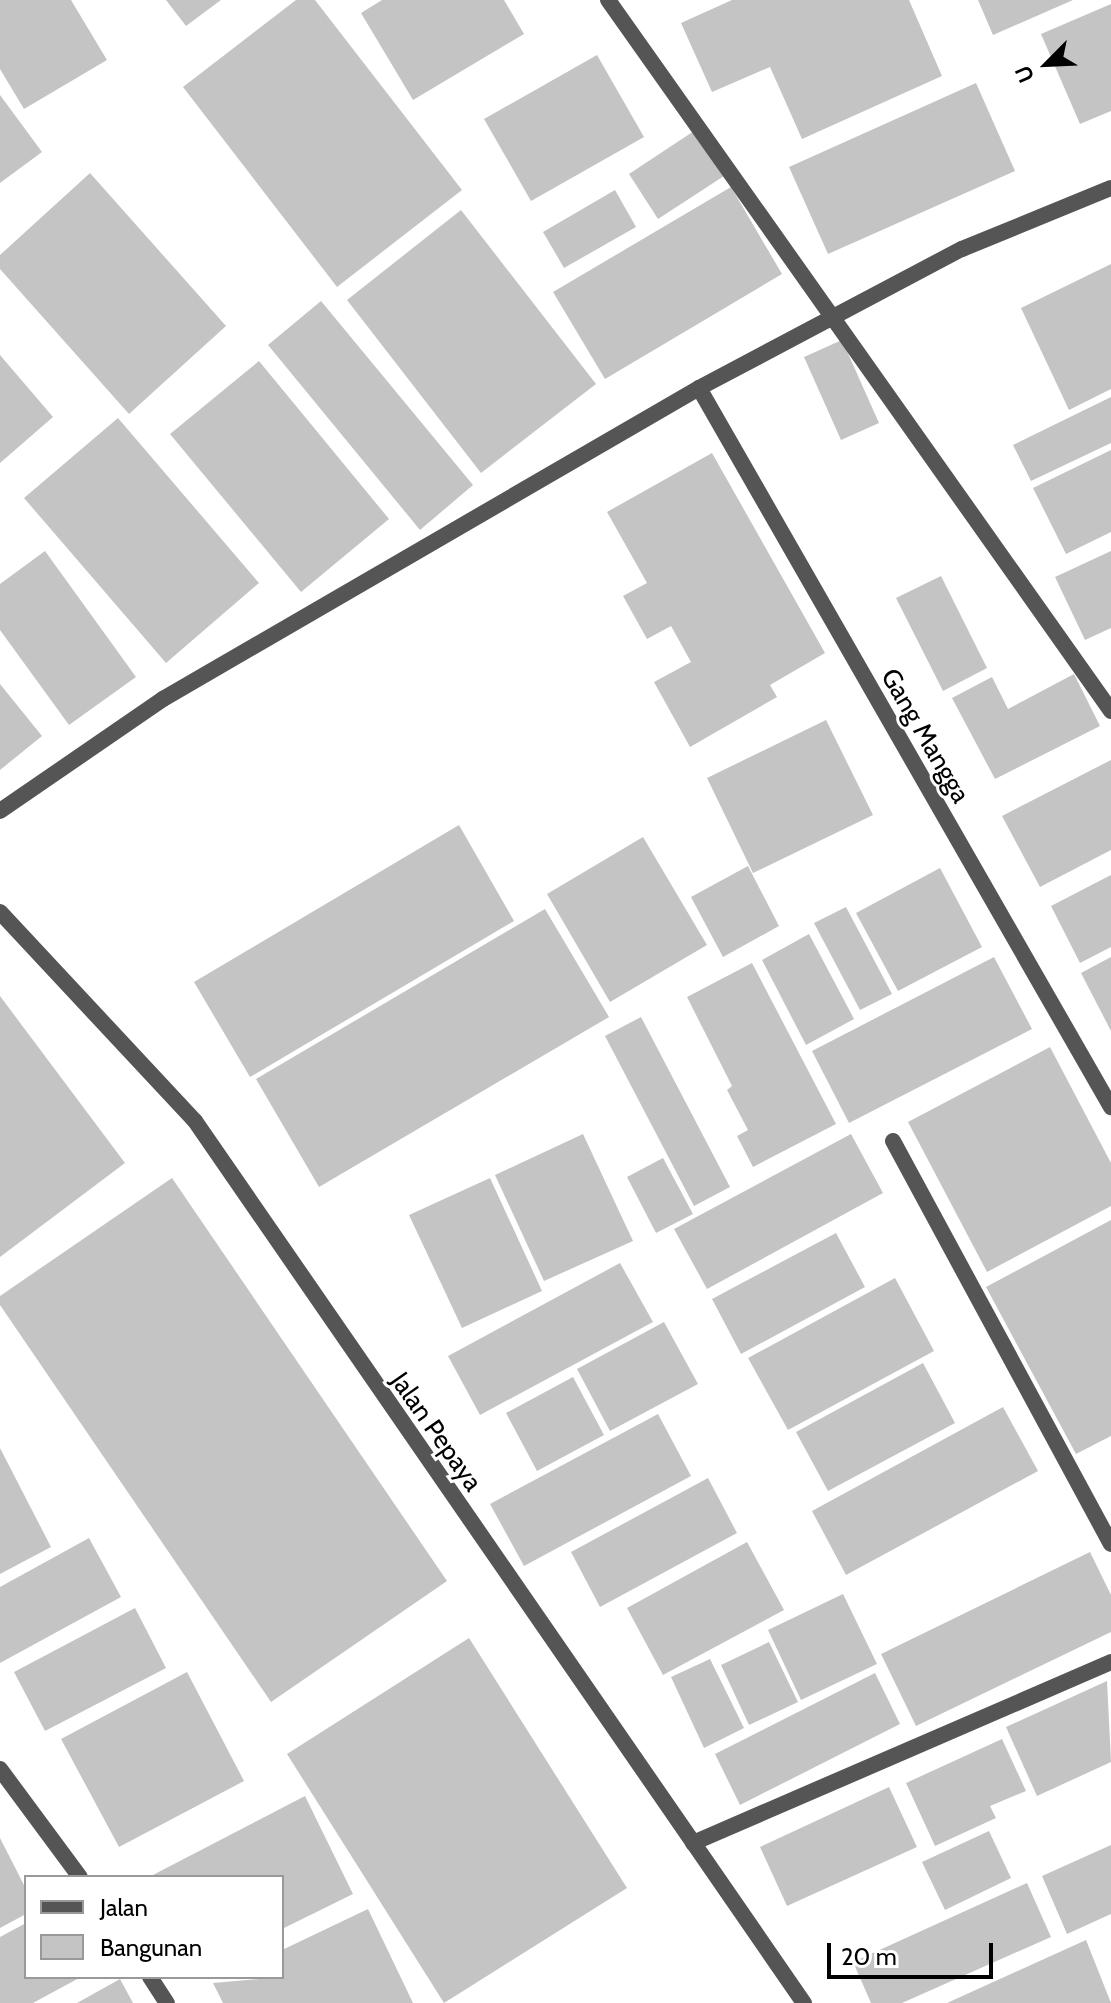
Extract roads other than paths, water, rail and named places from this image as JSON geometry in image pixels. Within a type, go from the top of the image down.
[{"type":"street","points":[[608,0],[836,316],[1111,711]]},
{"type":"street","points":[[0,811],[163,699],[456,535],[699,388],[962,249],[1111,188]]},
{"type":"street","name":"Gang Mangga","points":[[699,388],[1111,1107]]},
{"type":"street","name":"Jalan Pepaya","points":[[0,912],[195,1121],[804,2003]]},
{"type":"street","points":[[893,1141],[1111,1544]]},
{"type":"street","points":[[693,1843],[1111,1662]]},
{"type":"street","points":[[0,1769],[79,1875]]},
{"type":"street","points":[[151,1979],[167,2003]]}]
